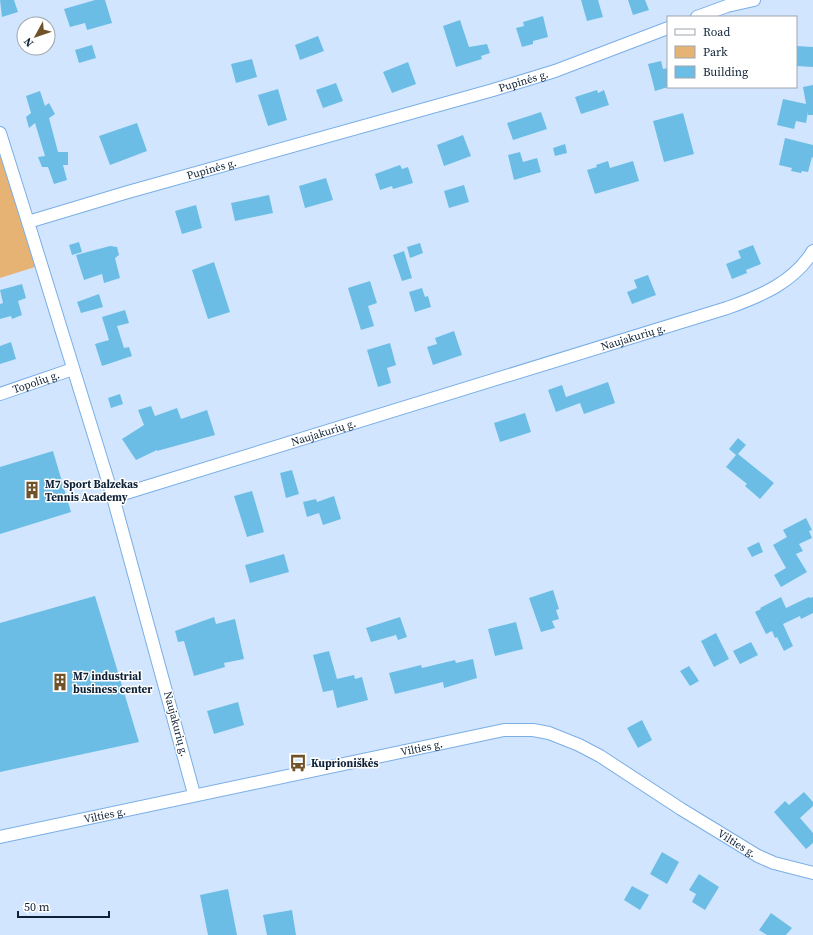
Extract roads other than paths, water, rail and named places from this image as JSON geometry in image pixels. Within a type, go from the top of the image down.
[{"type":"street","points":[[700,16],[726,6],[754,0]]},
{"type":"street","name":"Pupinės g.","points":[[28,222],[134,190],[514,84],[555,71],[667,28]]},
{"type":"street","points":[[0,133],[113,497]]},
{"type":"street","name":"Naujakurių g.","points":[[194,794],[113,497],[727,308],[764,294],[795,274],[811,259]]},
{"type":"street","name":"Topolių g.","points":[[0,394],[73,369]]},
{"type":"street","name":"Vilties g.","points":[[0,837],[194,794],[504,730],[533,730],[563,738],[600,756],[690,815],[758,856],[774,863],[813,873]]},
{"type":"place","name":"M7 Sport Balzekas Tennis Academy","points":[[32,490]]},
{"type":"place","name":"M7 industrial business center","points":[[60,682]]},
{"type":"place","name":"Kuprioniškės","points":[[298,763]]}]
